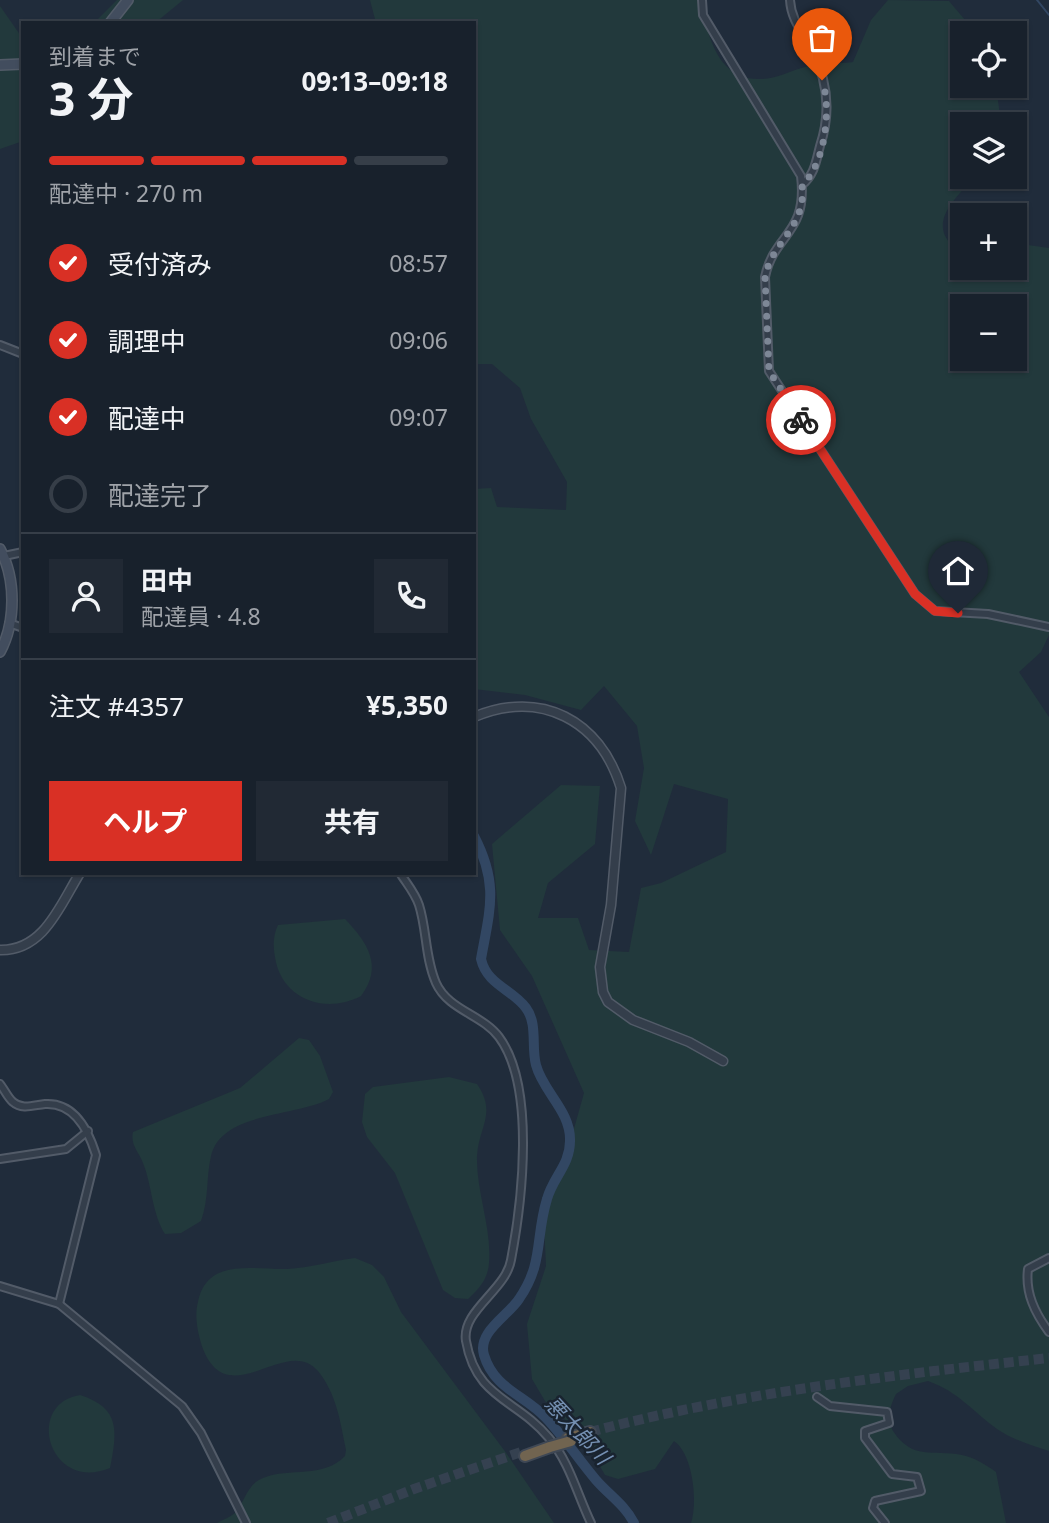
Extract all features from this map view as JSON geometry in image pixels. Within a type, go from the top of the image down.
[{"type":"highway","points":[[524,1453],[590,1434]]},
{"type":"main road","points":[[112,21],[128,0]]},
{"type":"main road","points":[[0,65],[21,64]]},
{"type":"main road","points":[[0,652],[9,623],[11,578],[2,553]]},
{"type":"street","points":[[702,0],[703,15],[798,167],[802,185],[801,214],[768,264],[765,277],[769,371],[882,546],[927,607],[942,612],[1014,618],[1049,626]]},
{"type":"street","points":[[790,0],[797,25],[813,52],[821,74],[828,111],[812,174],[802,185]]},
{"type":"street","points":[[0,345],[21,353]]},
{"type":"street","points":[[2,553],[21,552]]},
{"type":"street","points":[[9,623],[21,627]]},
{"type":"street","points":[[476,716],[496,709],[528,706],[574,720],[600,743],[616,772],[621,788],[611,905],[600,967],[603,992],[608,1002],[633,1020],[689,1042],[723,1061]]},
{"type":"street","points":[[0,950],[23,947],[43,933],[79,875]]},
{"type":"street","points":[[401,875],[420,908],[436,983],[451,1001],[497,1034],[510,1059],[521,1104],[521,1192],[510,1264],[501,1284],[486,1298],[468,1324],[465,1340],[478,1379],[542,1430],[562,1455],[591,1523]]},
{"type":"street","points":[[0,1084],[13,1103],[22,1107],[49,1103],[64,1108],[88,1131],[96,1155],[59,1304]]},
{"type":"street","points":[[0,1159],[66,1149],[88,1131]]},
{"type":"street","points":[[1049,1258],[1028,1269],[1026,1282],[1036,1311],[1049,1332]]},
{"type":"street","points":[[0,1286],[59,1304],[182,1406],[201,1433],[246,1523]]},
{"type":"street","points":[[817,1397],[830,1406],[887,1412],[889,1423],[865,1431],[865,1438],[892,1474],[917,1477],[922,1486],[921,1491],[915,1494],[876,1501],[873,1508],[885,1523]]},
{"type":"green space","points":[[117,0],[183,0],[157,21],[96,21]]},
{"type":"green space","points":[[370,0],[701,0],[711,39],[723,62],[744,77],[758,79],[776,77],[811,66],[853,62],[871,20],[888,0],[949,1],[966,21],[950,21],[950,98],[998,98],[1000,112],[950,112],[950,189],[964,189],[950,203],[944,217],[945,235],[950,242],[950,280],[1027,280],[1027,245],[1049,248],[1049,635],[1041,652],[1019,672],[1049,717],[1049,1451],[1003,1433],[957,1396],[928,1381],[908,1386],[896,1394],[889,1417],[893,1431],[908,1447],[924,1452],[967,1456],[996,1472],[1006,1523],[691,1523],[694,1491],[690,1467],[686,1456],[674,1441],[655,1469],[618,1479],[605,1475],[581,1434],[545,1401],[532,1379],[527,1324],[546,1266],[543,1201],[554,1176],[563,1168],[584,1093],[532,976],[500,930],[492,844],[561,785],[600,786],[595,844],[548,883],[538,918],[578,918],[589,950],[629,952],[641,888],[661,883],[726,852],[728,799],[674,784],[651,855],[635,821],[644,768],[637,726],[604,686],[581,710],[525,695],[476,689],[476,489],[491,488],[497,507],[566,510],[567,482],[531,419],[520,388],[492,364],[476,364],[476,21],[375,21]]},
{"type":"green space","points":[[0,6],[21,36],[21,142],[0,149]]},
{"type":"green space","points":[[345,919],[370,955],[371,975],[361,996],[333,1004],[320,1003],[295,993],[279,972],[275,957],[275,933],[278,925]]},
{"type":"green space","points":[[299,1038],[309,1040],[320,1056],[333,1092],[329,1099],[244,1123],[229,1131],[218,1142],[211,1156],[201,1221],[181,1233],[165,1234],[157,1218],[146,1172],[134,1145],[133,1132],[240,1088]]},
{"type":"green space","points":[[449,1077],[477,1084],[486,1103],[485,1120],[478,1145],[477,1169],[488,1237],[489,1263],[482,1283],[468,1299],[455,1298],[443,1290],[395,1173],[367,1137],[362,1122],[365,1094],[373,1087]]},
{"type":"green space","points":[[355,1258],[372,1265],[384,1277],[401,1312],[504,1450],[554,1523],[217,1523],[236,1512],[250,1488],[263,1478],[327,1468],[345,1456],[346,1450],[330,1389],[318,1371],[305,1362],[290,1361],[242,1375],[227,1375],[214,1367],[203,1349],[197,1326],[196,1313],[203,1288],[211,1278],[234,1269],[287,1269]]},
{"type":"green space","points":[[80,1395],[103,1407],[113,1423],[114,1443],[110,1468],[89,1472],[72,1468],[59,1458],[51,1444],[49,1429],[52,1414],[63,1402]]},
{"type":"waterway","points":[[1037,0],[1049,15]]},
{"type":"waterway","name":"悪太郎川","points":[[476,840],[490,883],[489,911],[481,959],[494,981],[530,1014],[536,1065],[544,1084],[562,1111],[570,1141],[567,1157],[547,1199],[532,1274],[519,1299],[489,1332],[483,1347],[484,1355],[502,1384],[546,1418],[634,1523]]},
{"type":"tunnel","points":[[590,1432],[761,1395],[875,1378],[1049,1358]]},
{"type":"tunnel","points":[[328,1523],[414,1489],[524,1451]]},
{"type":"way so far","points":[[801,420],[769,371],[765,277],[768,264],[801,214],[802,185],[811,177],[824,136],[828,111],[822,80]]},
{"type":"route","points":[[801,420],[915,594],[927,607],[935,611],[958,613]]}]
